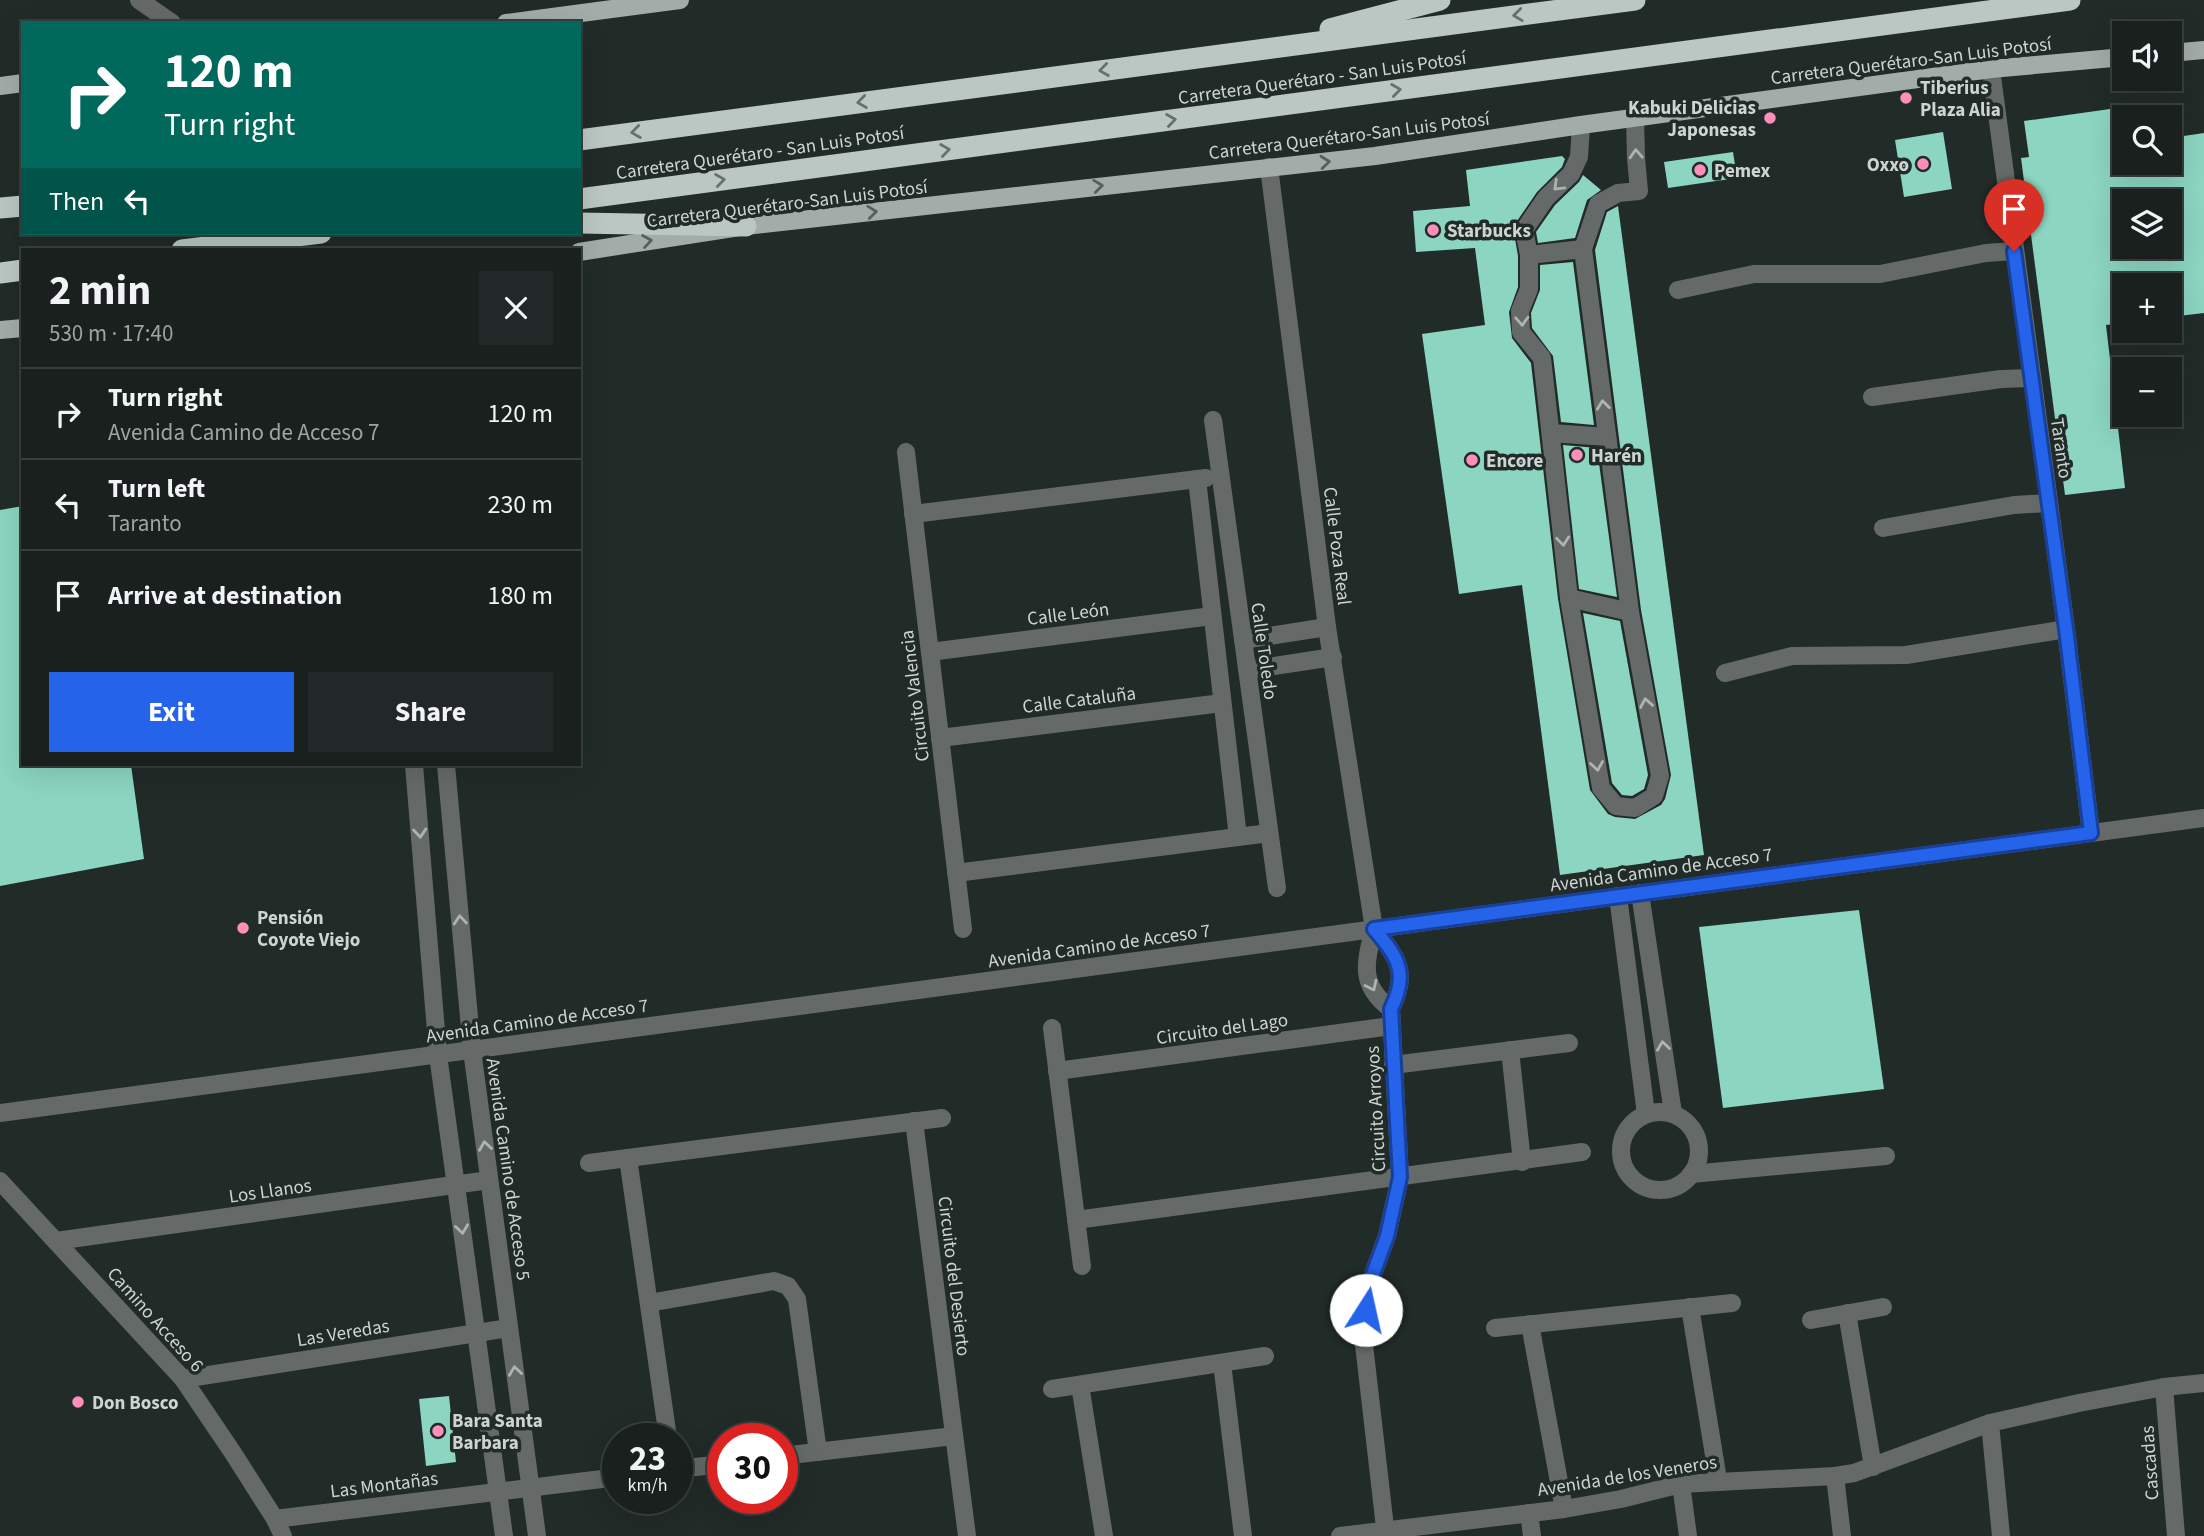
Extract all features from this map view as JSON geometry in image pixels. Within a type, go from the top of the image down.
[{"type":"highway","points":[[1245,51],[1440,0]]},
{"type":"highway","name":"Carretera Querétaro - San Luis Potosí","points":[[581,140],[1635,0]]},
{"type":"highway","name":"Carretera Querétaro - San Luis Potosí","points":[[581,199],[2070,0]]},
{"type":"highway","points":[[0,208],[21,206]]},
{"type":"highway","points":[[581,223],[746,226]]},
{"type":"highway","points":[[198,248],[305,235]]},
{"type":"highway","points":[[0,273],[21,270]]},
{"type":"main road","points":[[521,21],[680,0]]},
{"type":"main road","points":[[2182,52],[2204,50]]},
{"type":"main road","name":"Carretera Querétaro-San Luis Potosí","points":[[581,252],[746,226],[1375,156],[1635,117],[1990,69],[2112,58]]},
{"type":"main road","points":[[0,86],[21,83]]},
{"type":"main road","points":[[0,330],[21,328]]},
{"type":"street","points":[[139,0],[169,21]]},
{"type":"street","name":"Taranto","points":[[1990,69],[2091,833]]},
{"type":"street","points":[[1581,125],[1579,157],[1570,174],[1546,198],[1524,230],[1529,255],[1529,289],[1520,312],[1521,332],[1542,358],[1569,598],[1601,788],[1616,806],[1635,808],[1654,796],[1660,776],[1630,612],[1583,249],[1598,204],[1618,193],[1639,191],[1635,117]]},
{"type":"street","name":"Calle Poza Real","points":[[1269,167],[1327,627],[1374,929]]},
{"type":"street","points":[[1529,255],[1583,249]]},
{"type":"street","points":[[1678,290],[1754,274],[1880,274],[1986,253],[2014,251]]},
{"type":"street","points":[[1872,397],[2001,379],[2032,378]]},
{"type":"street","name":"Calle Toledo","points":[[1213,420],[1276,888]]},
{"type":"street","points":[[1552,433],[1607,437]]},
{"type":"street","name":"Circuito Valencia","points":[[906,452],[963,929]]},
{"type":"street","points":[[914,514],[1220,476]]},
{"type":"street","points":[[1197,479],[1238,837]]},
{"type":"street","points":[[1883,528],[2014,505],[2049,503]]},
{"type":"street","points":[[1569,598],[1630,612]]},
{"type":"street","name":"Calle León","points":[[930,652],[1212,616]]},
{"type":"street","points":[[1242,640],[1327,627]]},
{"type":"street","points":[[1725,673],[1792,656],[1906,655],[2066,629]]},
{"type":"street","points":[[1247,670],[1333,657]]},
{"type":"street","name":"Calle Cataluña","points":[[940,738],[1222,703]]},
{"type":"street","points":[[414,766],[438,1055],[504,1536]]},
{"type":"street","name":"Avenida Camino de Acceso 5","points":[[446,766],[472,1050],[537,1536]]},
{"type":"street","name":"Avenida Camino de Acceso 7","points":[[0,1113],[2204,818]]},
{"type":"street","points":[[956,873],[1269,833]]},
{"type":"street","points":[[423,862],[455,860]]},
{"type":"street","points":[[1640,893],[1673,1113]]},
{"type":"street","points":[[1618,896],[1646,1114]]},
{"type":"street","points":[[1374,929],[1366,958],[1366,970],[1374,992],[1391,1018]]},
{"type":"street","name":"Circuito Arroyos","points":[[1374,929],[1393,951],[1399,965],[1401,981],[1391,1018],[1400,1177],[1387,1236],[1369,1285],[1363,1336],[1385,1533]]},
{"type":"street","points":[[1631,995],[1655,991]]},
{"type":"street","name":"Circuito del Lago","points":[[1057,1071],[1391,1018]]},
{"type":"street","points":[[1052,1028],[1082,1266]]},
{"type":"street","points":[[1393,1065],[1569,1043]]},
{"type":"street","points":[[1510,1050],[1522,1162]]},
{"type":"street","points":[[1673,1113],[1684,1119],[1697,1139],[1699,1152],[1691,1174],[1669,1189],[1656,1190],[1643,1186],[1632,1179],[1624,1169],[1620,1156],[1626,1130],[1635,1120],[1646,1114],[1673,1113]]},
{"type":"street","points":[[589,1163],[942,1118]]},
{"type":"street","name":"Circuito del Desierto","points":[[914,1121],[967,1536]]},
{"type":"street","points":[[1076,1220],[1582,1152]]},
{"type":"street","points":[[1691,1174],[1886,1156]]},
{"type":"street","points":[[628,1158],[666,1423]]},
{"type":"street","name":"Los Llanos","points":[[56,1241],[489,1180]]},
{"type":"street","name":"Camino Acceso 6","points":[[0,1181],[183,1379],[275,1519],[283,1536]]},
{"type":"street","points":[[649,1303],[774,1281],[788,1286],[797,1299],[818,1452]]},
{"type":"street","points":[[1495,1328],[1732,1303]]},
{"type":"street","points":[[1690,1307],[1718,1480]]},
{"type":"street","points":[[1811,1320],[1883,1307]]},
{"type":"street","points":[[1847,1313],[1873,1467]]},
{"type":"street","points":[[1530,1324],[1564,1509]]},
{"type":"street","name":"Las Veredas","points":[[183,1379],[509,1328]]},
{"type":"street","points":[[1052,1390],[1265,1356]]},
{"type":"street","points":[[1222,1363],[1243,1536]]},
{"type":"street","name":"Avenida de los Veneros","points":[[1340,1536],[1385,1533],[1564,1509],[1621,1499],[1681,1484],[1835,1476],[1873,1467],[1990,1423],[2164,1387],[2204,1383]]},
{"type":"street","points":[[1080,1385],[1104,1536]]},
{"type":"street","name":"Cascadas","points":[[2164,1387],[2176,1536]]},
{"type":"street","points":[[1990,1423],[2001,1536]]},
{"type":"street","points":[[798,1454],[954,1436]]},
{"type":"street","points":[[1835,1476],[1842,1536]]},
{"type":"street","points":[[531,1487],[602,1478]]},
{"type":"street","points":[[1681,1484],[1688,1536]]},
{"type":"street","name":"Las Montañas","points":[[275,1519],[531,1487]]},
{"type":"street","points":[[1529,1513],[1532,1536]]},
{"type":"building","points":[[2112,109],[2112,175],[2182,175],[2182,136],[2204,133],[2204,313],[2182,316],[2182,273],[2112,273],[2112,324],[2106,325],[2112,376],[2112,427],[2118,427],[2125,488],[2065,495],[2021,158],[2029,157],[2024,121]]},
{"type":"building","name":"Oxxo","points":[[1943,132],[1952,189],[1904,197],[1895,140]]},
{"type":"building","name":"Pemex","points":[[1733,152],[1737,178],[1668,188],[1664,162]]},
{"type":"building","points":[[1562,156],[1565,159],[1562,167],[1537,192],[1513,227],[1518,256],[1518,287],[1509,312],[1512,338],[1531,363],[1558,599],[1590,790],[1608,814],[1635,819],[1661,805],[1671,775],[1641,610],[1595,250],[1607,212],[1618,206],[1704,855],[1560,875],[1522,585],[1459,594],[1422,334],[1485,325],[1475,248],[1416,252],[1413,211],[1470,206],[1466,170]]},
{"type":"building","points":[[1583,175],[1601,190],[1587,200],[1575,238],[1538,243],[1536,232],[1555,205]]},
{"type":"building","points":[[1573,262],[1594,425],[1561,422],[1553,356],[1532,328],[1531,313],[1540,290],[1540,265]]},
{"type":"building","points":[[1563,445],[1597,448],[1617,597],[1579,589]]},
{"type":"building","points":[[21,506],[21,766],[131,766],[144,859],[0,886],[0,510]]},
{"type":"building","points":[[1583,613],[1620,621],[1648,775],[1644,789],[1632,796],[1622,795],[1612,783]]},
{"type":"building","points":[[1859,910],[1884,1089],[1723,1108],[1699,927]]},
{"type":"building","name":"Bara Santa Barbara","points":[[449,1396],[456,1462],[426,1466],[419,1399]]},
{"type":"place","name":"Tiberius Plaza Alia","points":[[1906,98]]},
{"type":"place","name":"Kabuki Delicias Japonesas","points":[[1770,118]]},
{"type":"place","name":"Oxxo","points":[[1923,164]]},
{"type":"place","name":"Pemex","points":[[1700,170]]},
{"type":"place","name":"Starbucks","points":[[1433,230]]},
{"type":"place","name":"Harén","points":[[1577,455]]},
{"type":"place","name":"Encore","points":[[1472,460]]},
{"type":"place","name":"Pensión Coyote Viejo","points":[[243,928]]},
{"type":"place","name":"Don Bosco","points":[[78,1402]]},
{"type":"place","name":"Bara Santa Barbara","points":[[438,1431]]},
{"type":"route","points":[[1366,1310],[1369,1285],[1387,1236],[1400,1177],[1391,1009],[1401,981],[1399,965],[1393,951],[1374,929],[2091,833],[2014,251]]}]
